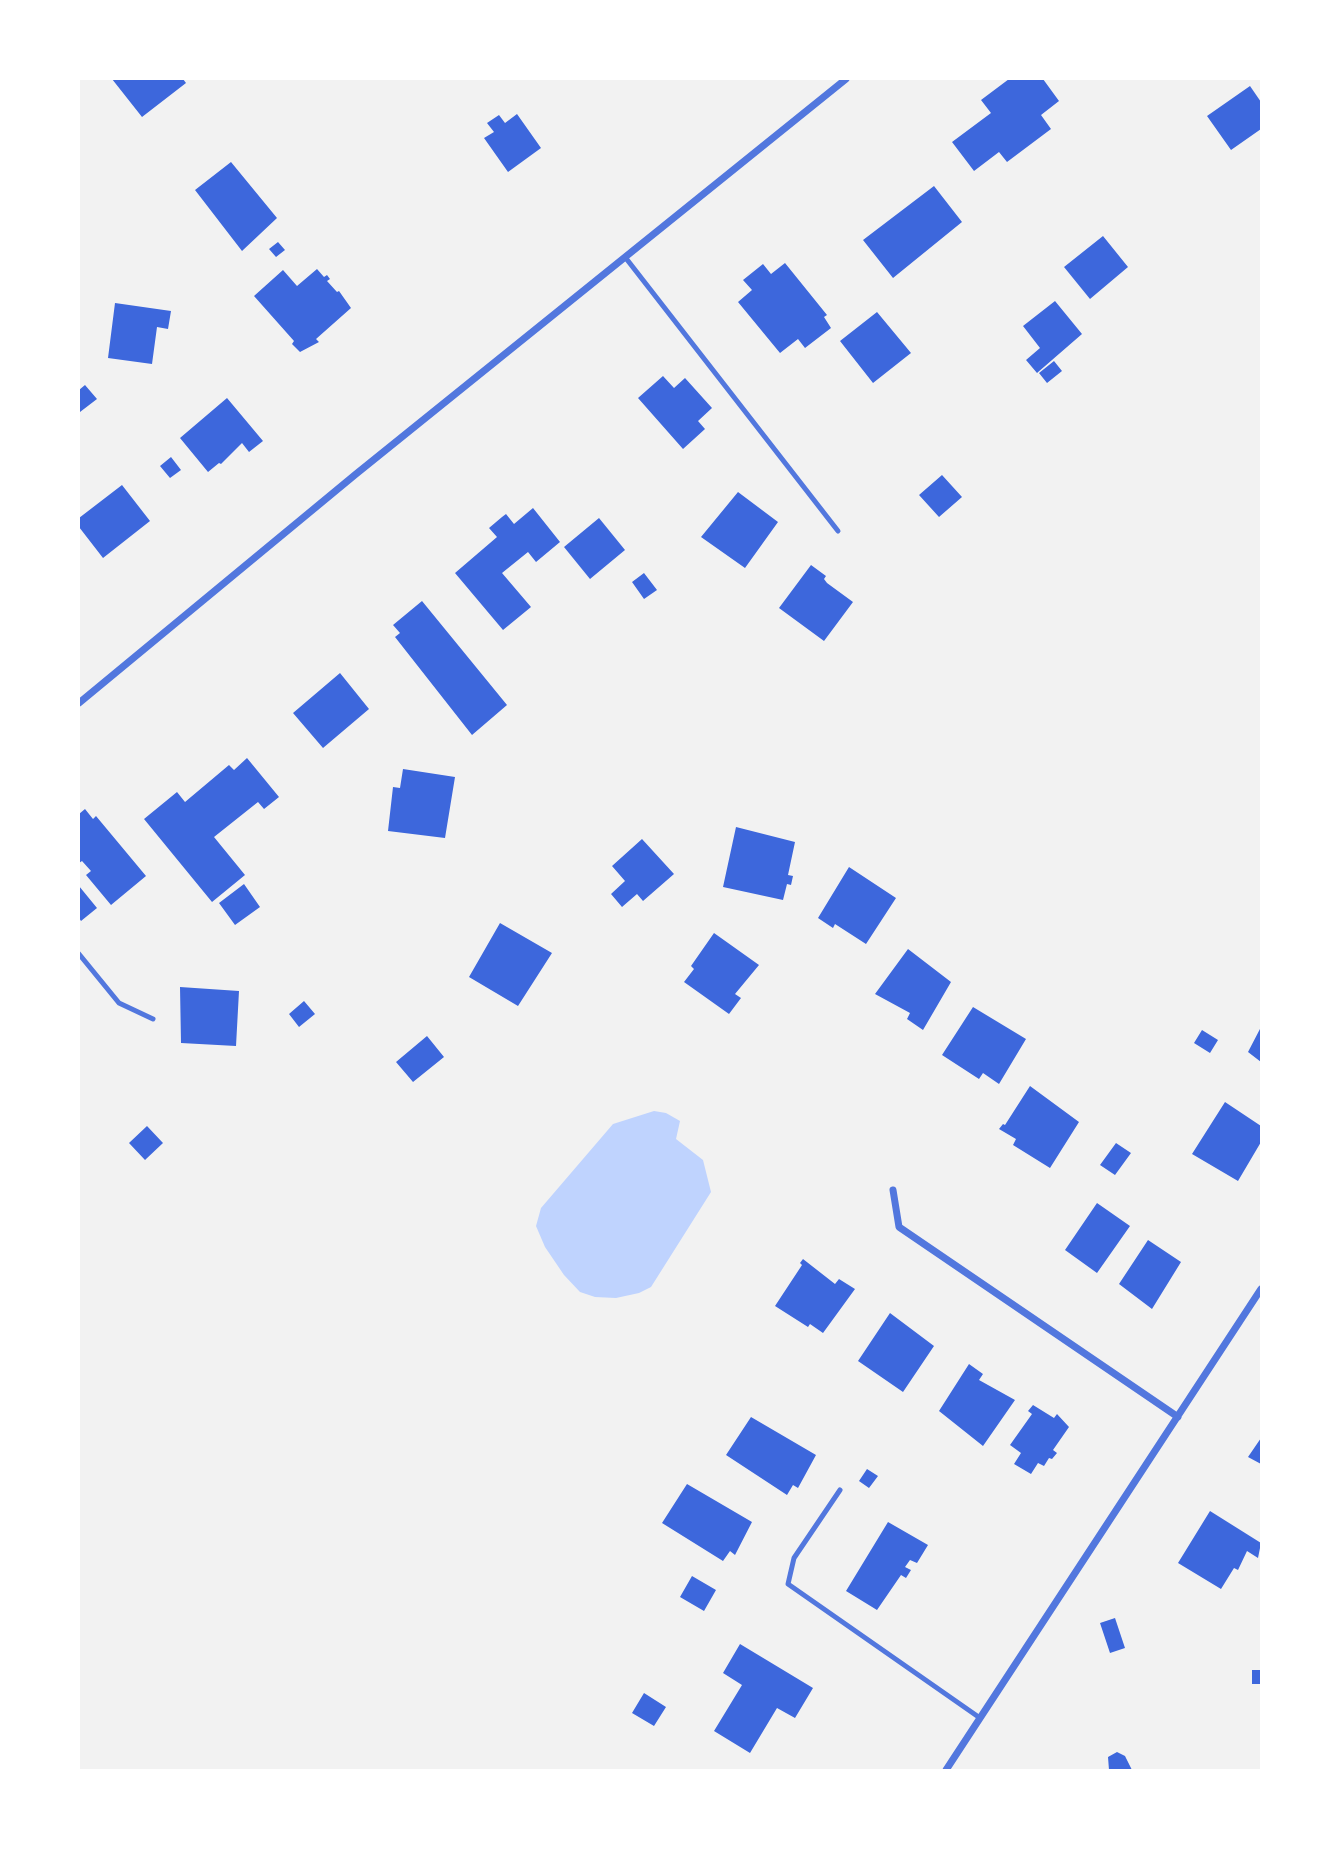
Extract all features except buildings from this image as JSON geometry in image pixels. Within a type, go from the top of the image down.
[{"type":"street","points":[[79,703],[846,79]]},
{"type":"street","points":[[893,1190],[899,1227],[1178,1417]]},
{"type":"street","points":[[946,1770],[1261,1289]]},
{"type":"lane","points":[[625,257],[838,531]]},
{"type":"lane","points":[[79,954],[119,1003],[153,1019]]},
{"type":"lane","points":[[841,1490],[794,1558],[788,1584],[980,1718]]},
{"type":"water","points":[[654,1111],[666,1113],[680,1121],[676,1139],[703,1160],[711,1192],[651,1287],[639,1293],[616,1298],[595,1297],[580,1292],[564,1275],[545,1247],[536,1226],[541,1208],[613,1124]]}]
